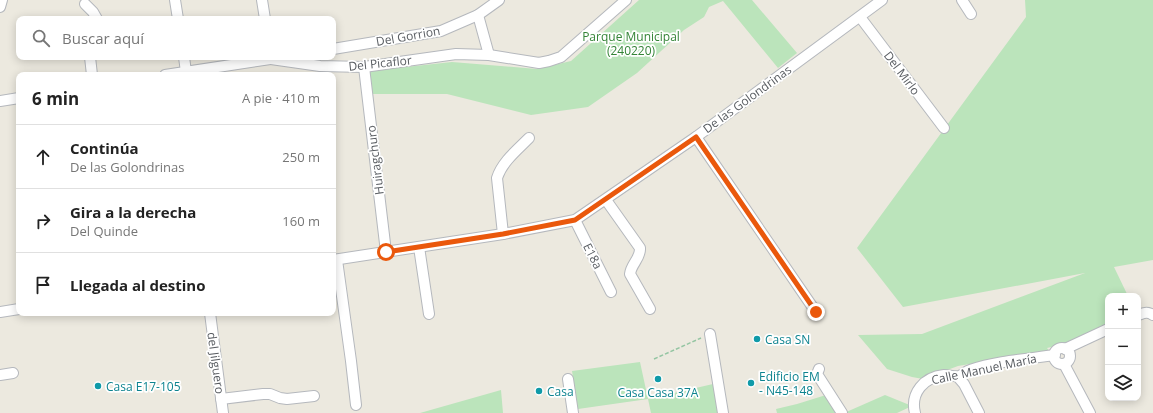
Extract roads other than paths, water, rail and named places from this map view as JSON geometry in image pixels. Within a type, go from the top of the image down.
[{"type":"street","points":[[0,7],[2,0]]},
{"type":"street","points":[[175,0],[178,16]]},
{"type":"street","points":[[262,0],[265,16]]},
{"type":"street","name":"Del Gorrion","points":[[336,48],[440,31],[478,15],[499,0]]},
{"type":"street","name":"Del Picaflor","points":[[286,60],[320,66],[364,67],[456,54],[490,55],[539,63],[561,57],[626,0]]},
{"type":"street","name":"De las Golondrinas","points":[[336,260],[503,234],[575,220],[696,137],[882,0]]},
{"type":"street","points":[[962,0],[971,14]]},
{"type":"street","points":[[85,4],[95,16]]},
{"type":"street","points":[[478,15],[490,55]]},
{"type":"street","name":"Del Mirlo","points":[[860,17],[944,128]]},
{"type":"street","points":[[90,60],[92,72]]},
{"type":"street","points":[[184,60],[186,72],[222,71],[267,60]]},
{"type":"street","name":"Huiragchuro","points":[[364,67],[386,252]]},
{"type":"street","points":[[0,101],[16,98]]},
{"type":"street","points":[[696,137],[816,312]]},
{"type":"street","points":[[503,234],[497,178],[499,170],[529,138]]},
{"type":"street","points":[[606,200],[640,248],[639,255],[630,274],[650,309]]},
{"type":"street","name":"E18a","points":[[575,220],[612,292]]},
{"type":"street","points":[[419,247],[430,314]]},
{"type":"street","points":[[336,266],[351,361],[356,406]]},
{"type":"street","points":[[0,312],[16,309]]},
{"type":"street","points":[[1141,314],[1144,312],[1151,314]]},
{"type":"street","name":"del Jilguero","points":[[210,316],[223,413]]},
{"type":"street","points":[[1090,413],[1064,364],[1057,362],[1055,355],[1058,350],[1065,349],[1105,330]]},
{"type":"street","points":[[710,334],[722,413]]},
{"type":"street","points":[[1064,364],[1070,356],[1068,350],[1065,349]]},
{"type":"street","name":"Calle Manuel María","points":[[915,413],[914,407],[916,394],[921,385],[926,381],[943,375],[958,377],[969,370],[994,364],[1055,355]]},
{"type":"street","points":[[819,369],[817,374],[842,413]]},
{"type":"street","points":[[0,375],[13,373]]},
{"type":"street","points":[[958,377],[964,384],[979,413]]},
{"type":"street","points":[[568,379],[573,413]]},
{"type":"street","points":[[221,399],[263,394],[270,394],[287,399],[314,396]]},
{"type":"place","name":"Casa SN","points":[[757,339]]},
{"type":"place","name":"Casa Casa 37A","points":[[658,379]]},
{"type":"place","name":"Edificio EM - N45-148","points":[[751,383]]},
{"type":"place","name":"Casa E17-105","points":[[98,386]]},
{"type":"place","name":"Casa","points":[[539,391]]},
{"type":"park label","name":"Parque Municipal (240220)","points":[[631,43]]}]
